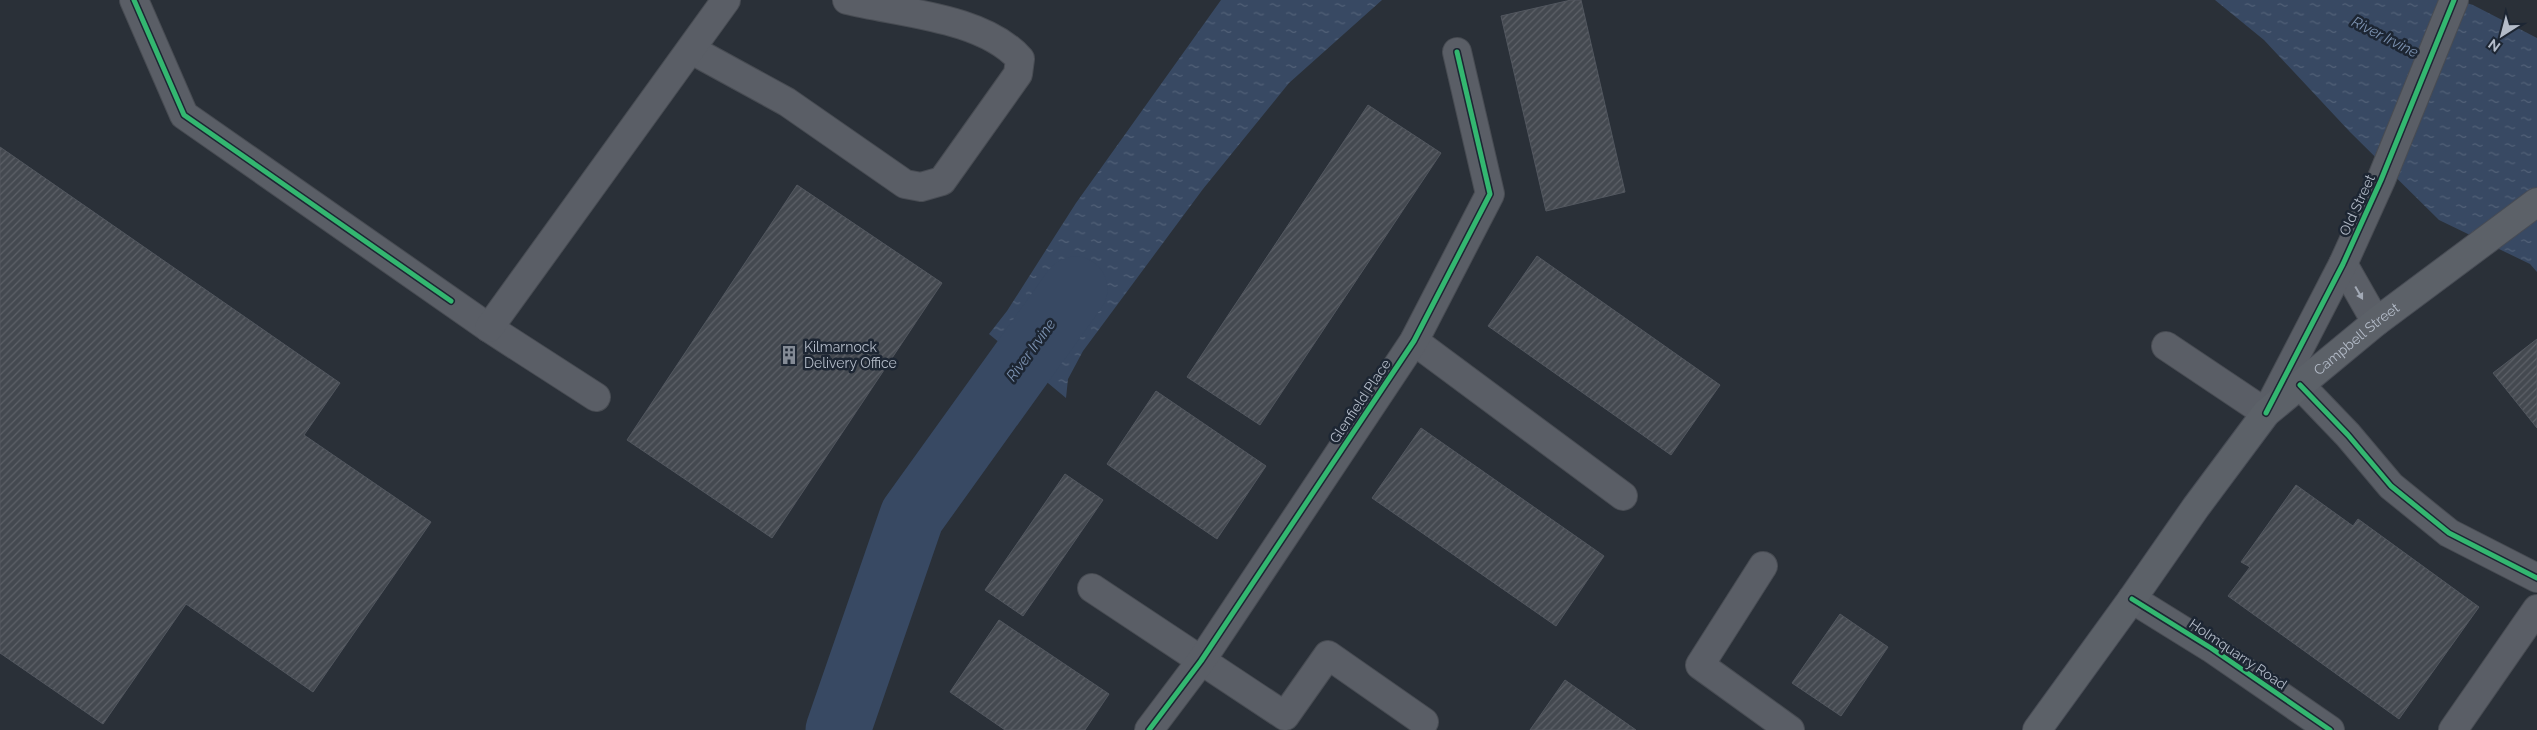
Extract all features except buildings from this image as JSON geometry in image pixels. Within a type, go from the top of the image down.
[{"type":"main road","name":"Campbell Street","points":[[2037,730],[2196,507],[2266,413],[2376,322],[2537,202]]},
{"type":"street","points":[[134,0],[184,115],[451,302],[596,397]]},
{"type":"street","points":[[489,328],[692,50],[726,0]]},
{"type":"street","points":[[692,50],[787,102],[905,184],[921,187],[942,181],[1018,74],[1020,59],[1009,47],[996,39],[951,22],[847,0]]},
{"type":"street","name":"Old Street","points":[[2266,413],[2343,264],[2381,180],[2454,0]]},
{"type":"street","name":"Glenfield Place","points":[[1149,730],[1201,661],[1414,341],[1490,194],[1457,52]]},
{"type":"street","points":[[2343,264],[2376,322]]},
{"type":"street","points":[[1414,341],[1623,496]]},
{"type":"street","points":[[2166,346],[2266,413]]},
{"type":"street","points":[[2300,385],[2348,435],[2390,486],[2449,533],[2537,578]]},
{"type":"street","points":[[1762,566],[1700,665],[1790,730]]},
{"type":"street","points":[[1092,588],[1201,661],[1280,723],[1328,655],[1424,722]]},
{"type":"street","name":"Holmquarry Road","points":[[2132,599],[2211,648],[2330,730]]},
{"type":"street","points":[[2453,730],[2537,609]]},
{"type":"water","points":[[1221,0],[1382,0],[1289,83],[1203,189],[1083,351],[1068,379],[1066,398],[989,334],[1007,311],[1076,203]]},
{"type":"water","points":[[2215,0],[2457,0],[2473,5],[2537,38],[2537,272],[2530,264],[2439,220],[2350,132],[2264,40]]},
{"type":"waterway","name":"River Irvine","points":[[838,730],[912,516],[1075,289]]},
{"type":"cycle path","points":[[134,0],[184,115],[451,301]]},
{"type":"cycle path","points":[[2266,413],[2343,264],[2381,180],[2454,0]]},
{"type":"cycle path","points":[[1149,730],[1201,661],[1414,341],[1490,194],[1457,52]]},
{"type":"cycle path","points":[[2300,385],[2348,435],[2391,486],[2449,533],[2537,578]]},
{"type":"cycle path","points":[[2132,599],[2211,648],[2330,730]]},
{"type":"place","name":"Kilmarnock Delivery Office","points":[[789,355]]}]
